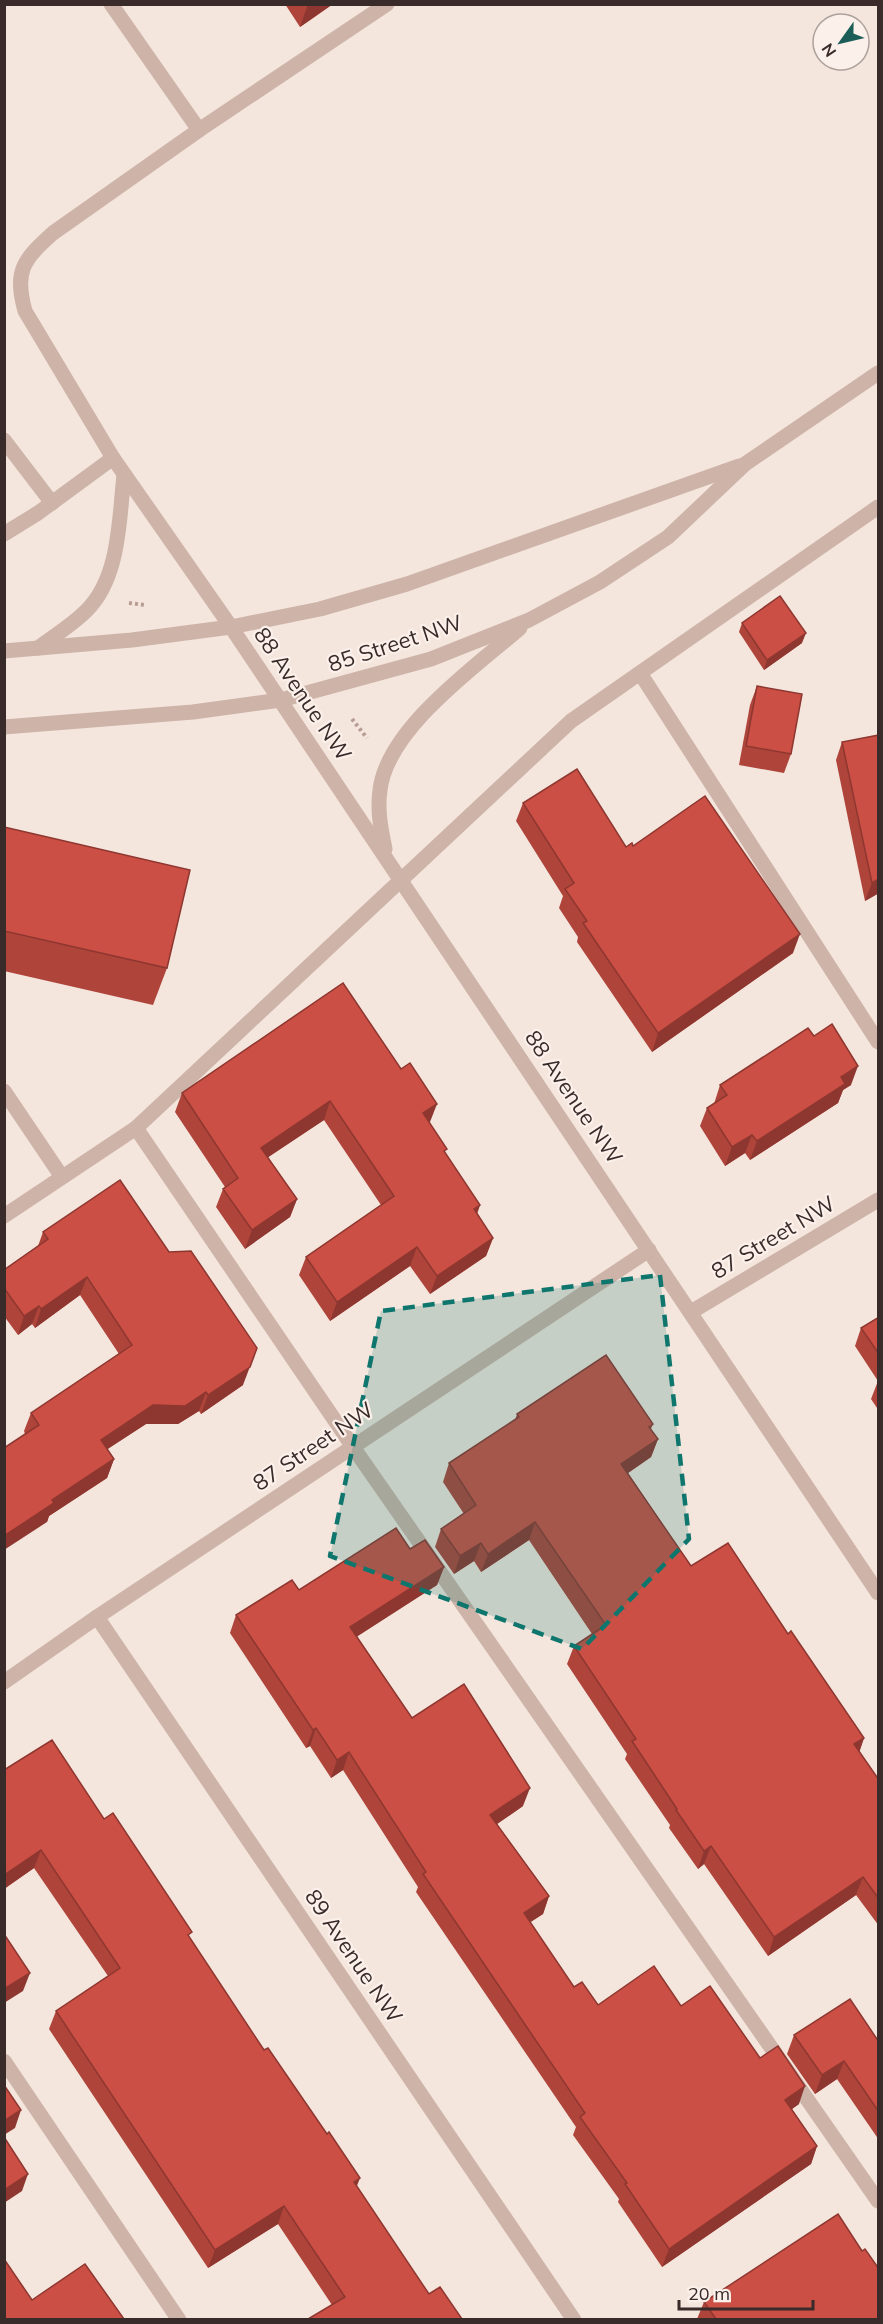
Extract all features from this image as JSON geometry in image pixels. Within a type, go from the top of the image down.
[{"type":"street","points":[[111,4],[199,130]]},
{"type":"street","name":"88 Avenue NW","points":[[387,4],[199,130],[53,233],[24,261],[20,276],[20,293],[33,327],[124,476],[281,700],[879,1593]]},
{"type":"street","name":"85 Street NW","points":[[4,727],[193,712],[281,700],[431,659],[529,620],[600,582],[668,537],[745,464],[879,373]]},
{"type":"street","points":[[4,440],[52,503]]},
{"type":"street","points":[[4,534],[52,503],[113,458]]},
{"type":"street","name":"85 Street NW","points":[[4,651],[132,640],[231,627],[320,609],[407,584],[745,464]]},
{"type":"street","points":[[37,648],[87,610],[99,593],[109,572],[116,542],[124,476]]},
{"type":"street","points":[[4,1216],[136,1128],[571,721],[879,507]]},
{"type":"street","points":[[387,858],[378,815],[380,788],[387,765],[401,738],[420,716],[529,620]]},
{"type":"street","points":[[640,673],[879,1042]]},
{"type":"street","points":[[4,1091],[62,1177]]},
{"type":"street","points":[[136,1128],[353,1447],[879,2201]]},
{"type":"street","name":"87 Street NW","points":[[691,1312],[879,1200]]},
{"type":"street","name":"87 Street NW","points":[[4,1682],[97,1617],[649,1250]]},
{"type":"street","name":"89 Avenue NW","points":[[97,1617],[574,2319]]},
{"type":"street","points":[[4,2061],[179,2319]]},
{"type":"path","points":[[352,719],[374,745]]},
{"type":"highlighted area","points":[[660,1275],[689,1539],[582,1649],[330,1556],[381,1311]]},
{"type":"building","points":[[780,596],[806,633],[767,660],[742,623]]},
{"type":"building","points":[[757,686],[802,694],[791,754],[746,746]]},
{"type":"building","points":[[879,735],[879,879],[872,883],[842,742]]},
{"type":"building","points":[[577,769],[626,847],[632,843],[633,846],[705,796],[800,934],[658,1033],[583,923],[587,921],[565,889],[574,883],[523,803]]},
{"type":"building","points":[[4,827],[190,870],[167,968],[4,931]]},
{"type":"building","points":[[343,983],[401,1069],[410,1063],[437,1104],[423,1113],[447,1149],[444,1151],[480,1205],[474,1209],[493,1238],[437,1276],[417,1247],[337,1302],[306,1257],[394,1196],[330,1101],[261,1148],[297,1199],[252,1230],[223,1189],[238,1178],[182,1093]]},
{"type":"building","points":[[832,1024],[858,1066],[841,1077],[845,1084],[757,1141],[752,1135],[732,1147],[707,1108],[727,1095],[720,1085],[808,1028],[814,1036]]},
{"type":"building","points":[[120,1180],[169,1252],[191,1251],[257,1348],[250,1367],[208,1395],[206,1392],[185,1406],[153,1405],[101,1440],[114,1459],[52,1500],[54,1503],[4,1536],[4,1448],[39,1425],[31,1413],[132,1345],[87,1277],[41,1309],[39,1306],[24,1316],[4,1288],[4,1270],[48,1239],[43,1232]]},
{"type":"building","points":[[879,1317],[879,1354],[861,1328]]},
{"type":"building","points":[[606,1355],[653,1424],[649,1427],[658,1439],[621,1464],[691,1566],[728,1543],[788,1634],[791,1631],[864,1738],[854,1744],[879,1780],[879,1899],[863,1877],[774,1937],[711,1846],[704,1851],[632,1741],[636,1739],[574,1646],[606,1625],[535,1522],[488,1554],[481,1543],[460,1556],[441,1529],[476,1505],[449,1463],[519,1417],[517,1414]]},
{"type":"building","points":[[396,1528],[410,1549],[425,1540],[444,1567],[350,1627],[412,1718],[464,1684],[530,1788],[490,1815],[549,1896],[524,1913],[574,1987],[582,1982],[598,2005],[654,1966],[681,2006],[710,1986],[760,2058],[778,2046],[805,2086],[785,2100],[817,2146],[669,2249],[625,2184],[627,2183],[580,2117],[585,2113],[423,1874],[426,1872],[349,1752],[337,1760],[316,1728],[313,1730],[236,1615],[292,1580],[299,1590]]},
{"type":"building","points":[[52,1740],[104,1819],[113,1813],[192,1932],[188,1935],[264,2050],[268,2048],[360,2178],[354,2182],[429,2294],[440,2287],[462,2319],[308,2319],[345,2297],[284,2206],[215,2250],[56,2011],[120,1968],[41,1850],[4,1875],[4,1770]]},
{"type":"building","points":[[4,1934],[30,1973],[4,1989]]},
{"type":"building","points":[[850,1999],[879,2042],[879,2112],[844,2061],[822,2075],[794,2035]]},
{"type":"building","points":[[4,2085],[21,2110],[4,2121]]},
{"type":"building","points":[[4,2137],[28,2174],[4,2190]]},
{"type":"building","points":[[838,2214],[862,2251],[865,2249],[879,2269],[879,2319],[716,2319],[704,2302]]},
{"type":"building","points":[[4,2259],[32,2300],[85,2264],[124,2319],[4,2319]]}]
